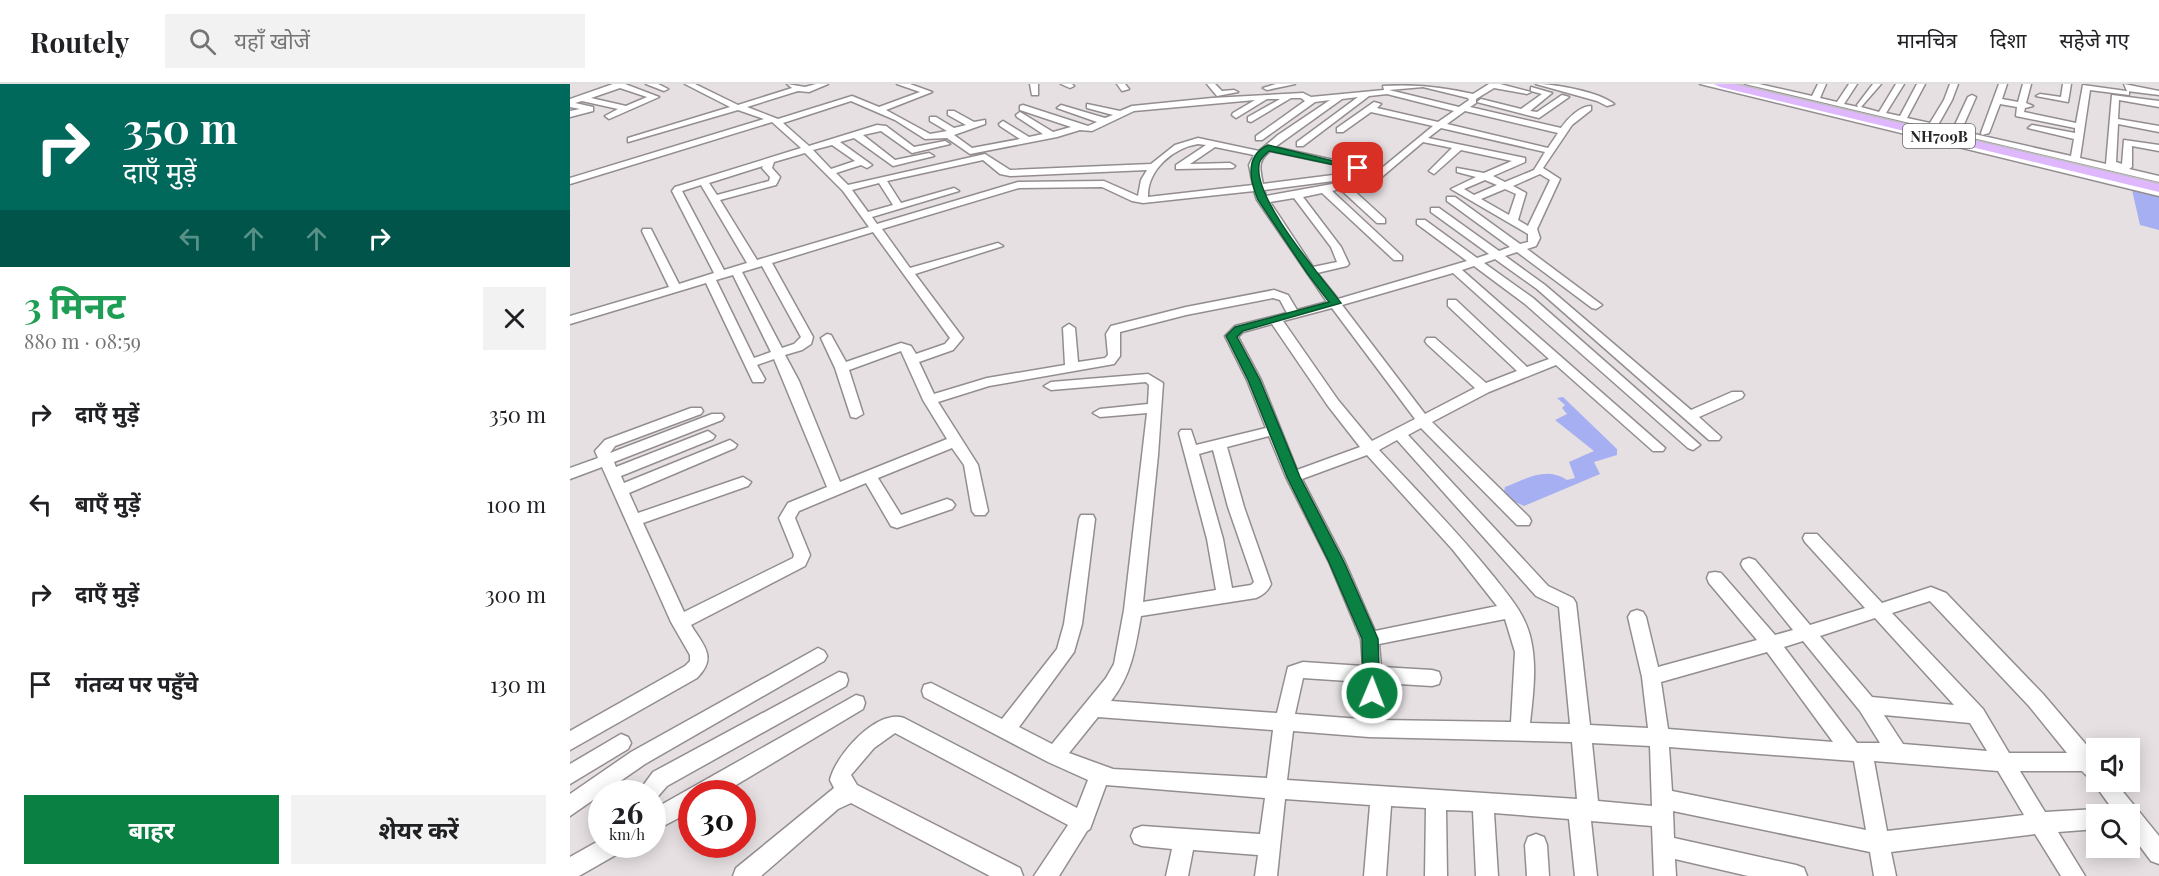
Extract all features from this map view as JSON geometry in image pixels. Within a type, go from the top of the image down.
[{"type":"highway","name":"NH709B","points":[[1720,84],[2159,186]]},
{"type":"highway","name":"NH709B","points":[[1735,84],[2159,186]]},
{"type":"street","points":[[650,84],[664,89]]},
{"type":"street","points":[[689,84],[707,88],[731,104],[775,121],[808,150],[846,189],[957,338],[957,342],[949,347],[912,360]]},
{"type":"street","points":[[731,104],[784,84]]},
{"type":"street","points":[[627,137],[731,104],[795,87],[805,90],[824,84]]},
{"type":"street","points":[[880,109],[928,92],[901,84]]},
{"type":"street","points":[[1211,84],[1220,94],[1291,84]]},
{"type":"street","points":[[1422,84],[1467,104],[1506,107],[1539,115],[1564,125]]},
{"type":"street","points":[[856,135],[893,163],[965,149],[973,151],[1085,128],[1132,109],[1291,95],[1305,95],[1306,100],[1312,100],[1367,95],[1427,84]]},
{"type":"street","points":[[1572,84],[1608,93]]},
{"type":"street","points":[[1704,84],[2159,186]]},
{"type":"street","points":[[1749,84],[1798,90],[1816,98],[2075,158],[2159,175]]},
{"type":"street","points":[[1816,98],[1822,84]]},
{"type":"street","points":[[1841,103],[1853,84]]},
{"type":"street","points":[[1861,105],[1877,84]]},
{"type":"street","points":[[1882,113],[1900,84]]},
{"type":"street","points":[[1903,118],[1921,84]]},
{"type":"street","points":[[1933,125],[1948,100],[1954,84]]},
{"type":"street","points":[[1985,133],[2003,84]]},
{"type":"street","points":[[2027,84],[2019,114],[2080,126]]},
{"type":"street","points":[[2043,84],[2040,98],[2065,100],[2069,84],[2159,99]]},
{"type":"street","points":[[2101,84],[2148,88],[2159,93]]},
{"type":"street","points":[[570,103],[619,85],[657,98],[609,116]]},
{"type":"street","points":[[1263,200],[1344,187],[1374,179],[1421,139],[1493,85],[1535,87],[1600,99],[1610,104]]},
{"type":"street","points":[[1524,111],[1548,93],[1535,87]]},
{"type":"street","points":[[1506,107],[1535,87]]},
{"type":"street","points":[[2075,158],[2087,87]]},
{"type":"street","points":[[1389,90],[1564,125]]},
{"type":"street","points":[[1340,130],[1370,109],[1389,90]]},
{"type":"street","points":[[599,92],[634,102]]},
{"type":"street","points":[[1251,119],[1291,95]]},
{"type":"street","points":[[1300,144],[1367,95]]},
{"type":"street","points":[[1236,116],[1265,97]]},
{"type":"street","points":[[1340,97],[1264,151],[1255,161],[1257,187],[1263,200],[1310,271],[1423,421],[1523,521]]},
{"type":"street","points":[[1539,115],[1565,97]]},
{"type":"street","points":[[1957,130],[1972,97]]},
{"type":"street","points":[[2111,164],[2115,97],[2144,114],[2159,129]]},
{"type":"street","points":[[582,98],[623,108]]},
{"type":"street","points":[[570,181],[850,98],[880,109],[928,137],[951,133],[978,123],[951,113]]},
{"type":"street","points":[[1225,108],[1242,98]]},
{"type":"street","points":[[644,145],[797,100]]},
{"type":"street","points":[[1259,138],[1312,100]]},
{"type":"street","points":[[1998,100],[2052,110]]},
{"type":"street","points":[[570,103],[590,109],[570,114]]},
{"type":"street","points":[[1464,176],[1496,181],[1536,168],[1564,125],[1585,104]]},
{"type":"street","points":[[2114,121],[2144,114],[2159,104]]},
{"type":"street","points":[[1090,106],[1121,114]]},
{"type":"street","points":[[1402,107],[1552,146]]},
{"type":"street","points":[[1061,108],[1104,121]]},
{"type":"street","points":[[1370,109],[1440,126],[1552,146]]},
{"type":"street","points":[[1051,135],[1022,112],[1085,128]]},
{"type":"street","points":[[2072,114],[2082,116]]},
{"type":"street","points":[[2144,114],[2144,146]]},
{"type":"street","points":[[1361,116],[1430,133]]},
{"type":"street","points":[[933,119],[951,133],[965,149]]},
{"type":"street","points":[[1003,124],[1028,140]]},
{"type":"street","points":[[759,379],[750,363],[716,276],[677,192],[681,188],[703,181],[881,128],[912,150],[957,142]]},
{"type":"street","points":[[846,189],[881,179],[1078,136],[1085,128]]},
{"type":"street","points":[[2032,128],[2079,137]]},
{"type":"street","points":[[1421,139],[1459,147]]},
{"type":"street","points":[[985,157],[1003,172],[1010,173],[1156,163],[1193,141],[1358,168]]},
{"type":"street","points":[[830,172],[865,164],[834,142]]},
{"type":"street","points":[[2127,167],[2127,142],[2144,146],[2157,153]]},
{"type":"street","points":[[1214,144],[1179,167],[1230,166]]},
{"type":"street","points":[[1434,171],[1459,147]]},
{"type":"street","points":[[1369,728],[1373,675],[1370,639],[1336,562],[1293,477],[1276,430],[1231,336],[1239,329],[1455,269],[1532,244],[1535,238],[1532,232],[1483,204],[1464,176],[1459,147]]},
{"type":"street","points":[[1464,176],[1498,156],[1536,168],[1555,179],[1532,232]]},
{"type":"street","points":[[1483,204],[1496,181],[1498,156]]},
{"type":"street","points":[[2075,158],[2159,186]]},
{"type":"street","points":[[1079,159],[1156,163]]},
{"type":"street","points":[[714,199],[770,185],[776,179],[767,170],[770,162]]},
{"type":"street","points":[[1143,200],[1142,188],[1156,163]]},
{"type":"street","points":[[1464,176],[1496,181],[1536,168]]},
{"type":"street","points":[[1257,176],[1301,173]]},
{"type":"street","points":[[1464,176],[1496,181],[1521,194],[1513,211],[1512,221]]},
{"type":"street","points":[[570,320],[1022,185],[1045,187],[1104,184],[1143,200],[1333,178]]},
{"type":"street","points":[[881,179],[899,207]]},
{"type":"street","points":[[703,181],[760,263],[807,337],[804,344],[750,363]]},
{"type":"street","points":[[1344,187],[1381,221]]},
{"type":"street","points":[[1325,190],[1398,258]]},
{"type":"street","points":[[866,216],[954,191]]},
{"type":"street","points":[[1297,195],[1336,247],[1344,263],[1340,266],[1310,271]]},
{"type":"street","points":[[1450,200],[1596,305]]},
{"type":"street","points":[[1435,210],[1564,306],[1714,437]]},
{"type":"street","points":[[1421,222],[1529,300],[1693,445]]},
{"type":"street","points":[[647,231],[675,288]]},
{"type":"street","points":[[908,272],[998,246]]},
{"type":"street","points":[[1455,269],[1658,448]]},
{"type":"street","points":[[736,270],[805,410],[835,489]]},
{"type":"street","points":[[930,400],[987,382],[1104,363],[1114,356],[1112,334],[1115,329],[1186,311],[1274,294],[1284,298],[1294,314]]},
{"type":"street","points":[[1452,303],[1525,372]]},
{"type":"street","points":[[1275,319],[1299,349],[1352,428],[1441,524],[1509,611],[1520,630],[1522,642],[1524,678],[1521,733]]},
{"type":"street","points":[[1069,328],[1072,367]]},
{"type":"street","points":[[827,338],[842,368],[856,414]]},
{"type":"street","points":[[1431,340],[1485,389]]},
{"type":"street","points":[[842,368],[901,347],[907,349],[930,400],[971,465],[981,512]]},
{"type":"street","points":[[1293,477],[1371,448],[1485,389],[1559,359]]},
{"type":"street","points":[[1051,386],[1148,378],[1156,383],[1151,455],[1133,610],[1123,664],[1113,684],[1055,756]]},
{"type":"street","points":[[1691,415],[1737,395]]},
{"type":"street","points":[[1100,413],[1154,408]]},
{"type":"street","points":[[570,741],[696,669],[700,660],[699,654],[680,622],[602,450],[605,446],[696,411]]},
{"type":"street","points":[[609,467],[717,417]]},
{"type":"street","points":[[1191,451],[1276,430]]},
{"type":"street","points":[[1186,433],[1215,539],[1225,595]]},
{"type":"street","points":[[1399,434],[1542,591],[1567,603],[1581,734],[1586,876]]},
{"type":"street","points":[[570,474],[609,467],[708,436]]},
{"type":"street","points":[[680,622],[799,562],[802,555],[787,518],[789,512],[800,502],[955,441]]},
{"type":"street","points":[[1133,610],[1256,591],[1263,584],[1236,507],[1219,444]]},
{"type":"street","points":[[619,491],[730,446]]},
{"type":"street","points":[[870,475],[897,522],[947,505]]},
{"type":"street","points":[[634,520],[742,482]]},
{"type":"street","points":[[1005,730],[1065,652],[1073,624],[1087,519]]},
{"type":"street","points":[[1811,538],[1976,716],[2074,876]]},
{"type":"street","points":[[1749,564],[1867,705],[1897,753]]},
{"type":"street","points":[[1715,578],[1771,643],[1857,752],[1885,876]]},
{"type":"street","points":[[1650,677],[1807,633],[1931,594],[1940,598],[2036,700],[2086,761]]},
{"type":"street","points":[[1370,639],[1509,611]]},
{"type":"street","points":[[1637,617],[1650,677],[1659,738],[1665,876]]},
{"type":"street","points":[[570,806],[647,753],[818,656]]},
{"type":"street","points":[[1266,876],[1284,722],[1295,673],[1303,670],[1432,678]]},
{"type":"street","points":[[659,780],[839,680]]},
{"type":"street","points":[[931,691],[1055,756],[1100,775],[1136,781],[1276,787],[1584,811],[1663,808],[1879,843],[2040,823],[2086,820]]},
{"type":"street","points":[[725,780],[856,703]]},
{"type":"street","points":[[1867,705],[1976,716]]},
{"type":"street","points":[[1093,708],[1369,728],[1659,738],[2086,768]]},
{"type":"street","points":[[851,793],[840,780],[842,771],[880,729],[892,723],[1083,822]]},
{"type":"street","points":[[570,775],[621,743]]},
{"type":"street","points":[[1045,876],[1058,861],[1083,822],[1100,775]]},
{"type":"street","points":[[2111,792],[2120,804]]},
{"type":"street","points":[[744,876],[831,802],[851,793],[860,795],[999,873]]},
{"type":"street","points":[[1375,876],[1381,796]]},
{"type":"street","points":[[1436,800],[1436,876]]},
{"type":"street","points":[[1483,803],[1487,876]]},
{"type":"street","points":[[2140,829],[2159,853]]},
{"type":"street","points":[[1142,836],[1269,845]]},
{"type":"street","points":[[1177,876],[1185,839]]},
{"type":"street","points":[[1536,845],[1538,876]]},
{"type":"street","points":[[1663,846],[1796,876]]},
{"type":"street","points":[[570,869],[589,858]]},
{"type":"water","points":[[2132,190],[2159,197],[2159,230],[2140,225]]},
{"type":"water","points":[[1563,397],[1617,449],[1617,455],[1594,462],[1600,474],[1524,506],[1513,501],[1504,492],[1505,487],[1536,475],[1551,474],[1567,480],[1575,478],[1569,462],[1594,451],[1555,420],[1567,414],[1562,408],[1565,405],[1557,398]]},
{"type":"route","points":[[1358,168],[1268,148],[1258,156],[1254,165],[1260,195],[1310,271],[1336,303],[1239,329],[1231,336],[1254,380],[1293,477],[1336,562],[1370,639],[1372,693]]}]
